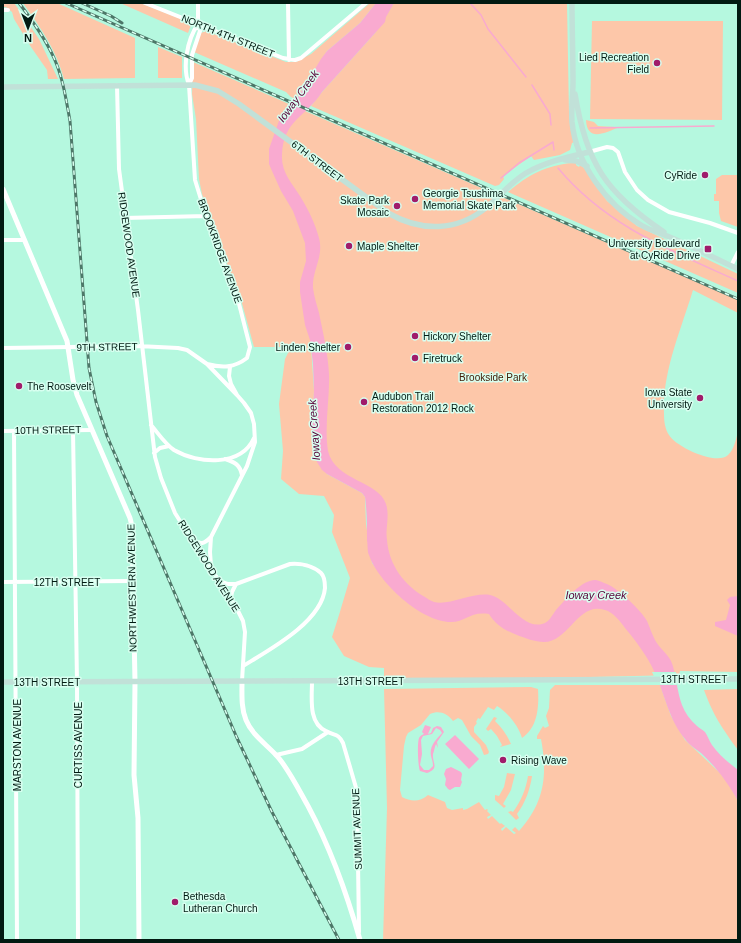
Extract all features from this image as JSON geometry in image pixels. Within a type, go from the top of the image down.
[{"type":"main road","points":[[572,3],[572,123],[581,154],[600,188],[618,207],[642,226],[672,238],[738,269]]},
{"type":"main road","points":[[573,84],[580,123],[589,152],[602,176],[616,193],[638,214],[672,238]]},
{"type":"main road","name":"6TH STREET","points":[[3,87],[189,85],[209,88],[226,95],[371,202],[397,219],[418,226],[435,227],[456,224],[480,213],[508,186],[526,173],[558,160],[589,152]]},
{"type":"main road","points":[[558,160],[576,161],[587,166]]},
{"type":"main road","name":"13TH STREET","points":[[3,682],[738,679]]},
{"type":"street","name":"NORTH 4TH STREET","points":[[145,3],[288,60]]},
{"type":"street","points":[[189,85],[192,78],[192,55],[200,31],[198,24],[198,3]]},
{"type":"street","points":[[288,3],[288,60],[301,58],[366,3]]},
{"type":"street","points":[[3,10],[8,10]]},
{"type":"street","name":"BROOKRIDGE AVENUE","points":[[198,24],[186,56],[186,76],[189,85],[195,180],[206,216],[237,296],[250,347],[246,358],[230,367]]},
{"type":"street","name":"RIDGEWOOD AVENUE","points":[[117,85],[119,169],[124,218],[142,346],[154,453],[161,478],[167,496],[190,537],[220,580],[243,621],[245,632],[242,681],[246,722],[258,737],[276,755],[308,806],[325,842],[348,900],[359,938]]},
{"type":"street","points":[[589,152],[607,147],[613,148],[618,152],[624,172],[637,190],[648,200],[669,212],[706,222],[738,233]]},
{"type":"street","name":"NORTHWESTERN AVENUE","points":[[3,189],[67,341],[73,380],[77,395],[130,518],[134,682],[134,775],[138,818],[140,940]]},
{"type":"street","points":[[124,218],[206,216]]},
{"type":"street","points":[[3,240],[24,240]]},
{"type":"street","points":[[732,266],[738,252]]},
{"type":"street","name":"9TH STREET","points":[[3,348],[142,346],[178,348],[187,350],[207,364],[237,395]]},
{"type":"street","name":"9TH STREET","points":[[207,364],[230,367]]},
{"type":"street","points":[[190,537],[202,544],[211,537],[242,476],[252,454],[255,442],[254,424],[251,413],[237,395],[231,384],[229,376],[230,367]]},
{"type":"street","points":[[151,425],[173,449],[192,457],[212,460],[225,459],[238,455],[252,443],[255,435]]},
{"type":"street","name":"CURTISS AVENUE","points":[[73,430],[77,682],[78,940]]},
{"type":"street","name":"10TH STREET","points":[[3,431],[92,430]]},
{"type":"street","name":"MARSTON AVENUE","points":[[14,431],[17,682],[17,940]]},
{"type":"street","points":[[154,453],[160,448],[169,446]]},
{"type":"street","points":[[225,459],[234,462],[238,466],[242,476]]},
{"type":"street","points":[[211,537],[211,568]]},
{"type":"street","points":[[220,580],[228,584],[236,584],[284,566],[298,563],[314,568],[323,576],[325,586],[323,597],[309,618],[296,631],[243,666]]},
{"type":"street","name":"12TH STREET","points":[[3,582],[132,581]]},
{"type":"street","points":[[231,599],[232,592],[236,584]]},
{"type":"street","name":"SUMMIT AVENUE","points":[[312,681],[313,712],[315,722],[322,729],[340,737],[343,742],[357,791],[360,902],[359,938]]},
{"type":"street","points":[[276,755],[302,749],[328,732]]},
{"type":"green space","points":[[3,3],[14,3],[17,7],[39,39],[58,79],[48,79],[47,70],[14,19],[12,12],[6,7],[3,7]]},
{"type":"green space","points":[[23,3],[57,3],[135,38],[135,78],[64,79],[52,48]]},
{"type":"green space","points":[[120,3],[140,3],[189,22],[191,25],[188,33]]},
{"type":"green space","points":[[370,3],[376,3],[360,23],[327,51],[296,99],[291,97],[286,92],[194,52],[201,33],[206,31],[286,62],[296,62],[311,54]]},
{"type":"green space","points":[[394,3],[567,3],[569,114],[574,142],[572,143],[570,150],[560,155],[534,160],[531,156],[503,176],[504,179],[499,185],[495,186],[311,106],[375,33]]},
{"type":"green space","name":"Lied Recreation Field","points":[[592,21],[723,21],[722,120],[590,119]]},
{"type":"green space","points":[[158,47],[182,57],[182,78],[158,78]]},
{"type":"green space","name":"Brookside Park","points":[[193,62],[738,300],[738,313],[693,290],[669,367],[664,398],[664,414],[667,430],[673,440],[688,450],[706,457],[723,458],[728,455],[736,441],[738,432],[738,672],[680,671],[679,675],[545,678],[384,678],[384,668],[369,667],[344,656],[332,637],[350,578],[332,532],[334,515],[324,496],[299,494],[281,479],[283,451],[279,404],[285,359],[291,347],[254,347],[240,296],[214,231],[202,194],[199,179],[196,119],[192,94]],"holes":[[[311,347],[320,394],[321,449],[334,473],[375,498],[382,576],[372,563],[366,524],[365,497],[362,493],[327,474],[315,456],[312,431],[314,391]]]},
{"type":"green space","points":[[586,120],[594,122],[598,126],[617,128],[601,134],[593,133],[589,131]]},
{"type":"green space","points":[[576,163],[579,167],[580,165],[584,168],[607,201],[637,226],[738,274],[738,293],[508,192],[523,180],[538,172],[554,166]]},
{"type":"green space","points":[[722,175],[738,175],[738,227],[721,221],[719,201],[714,201],[714,194],[716,194],[716,179]]},
{"type":"green space","points":[[555,685],[660,685],[671,716],[685,740],[727,781],[738,801],[738,940],[383,940],[387,808],[384,689],[531,687],[538,689],[538,710],[531,728],[522,738],[518,728],[512,720],[497,706],[494,710],[488,707],[480,719],[478,718],[474,727],[474,732],[486,745],[489,752],[488,754],[484,755],[480,745],[471,736],[462,720],[458,718],[453,721],[448,716],[440,712],[430,714],[421,725],[408,733],[404,746],[400,790],[402,797],[409,800],[415,800],[422,799],[428,795],[445,802],[447,808],[452,810],[463,808],[463,810],[467,809],[479,802],[491,815],[487,817],[488,819],[492,816],[500,824],[501,823],[505,826],[501,829],[502,831],[506,827],[514,834],[516,833],[512,830],[515,827],[519,831],[534,810],[539,799],[544,777],[544,765],[541,739],[537,739],[537,736],[543,726],[545,728],[549,726],[546,716],[549,708],[550,690]]},
{"type":"green space","points":[[738,689],[738,750],[718,721],[704,690]]},
{"type":"green space","points":[[494,717],[497,718],[495,721],[500,726],[511,744],[500,747],[502,745],[497,736],[491,729],[488,731],[486,729]]},
{"type":"green space","points":[[507,773],[515,774],[511,790],[503,804],[506,806],[504,808],[495,800],[495,795],[499,796],[504,787]]},
{"type":"green space","points":[[528,776],[532,776],[530,786],[525,801],[517,814],[519,818],[516,820],[508,812],[513,812],[518,804]]},
{"type":"water","name":"Ioway Creek","points":[[376,3],[394,3],[386,17],[385,22],[316,100],[296,120],[286,134],[283,143],[283,167],[311,216],[319,238],[320,251],[314,275],[313,288],[324,336],[328,366],[329,383],[327,441],[328,451],[332,461],[339,469],[375,490],[382,496],[387,509],[388,549],[394,566],[410,587],[434,602],[447,602],[476,595],[490,595],[496,597],[528,622],[542,624],[547,622],[574,591],[585,583],[591,581],[596,580],[609,585],[626,597],[647,621],[657,643],[671,661],[680,700],[686,714],[694,724],[705,732],[718,752],[738,770],[738,801],[717,770],[701,753],[688,743],[680,732],[671,716],[659,681],[649,661],[642,649],[614,615],[605,610],[596,609],[588,611],[580,616],[560,636],[553,640],[544,642],[530,640],[508,631],[501,627],[489,614],[477,614],[456,622],[439,620],[427,615],[402,599],[381,577],[374,566],[368,552],[365,497],[362,493],[327,474],[322,470],[317,462],[312,431],[314,391],[313,364],[310,340],[305,325],[300,292],[300,282],[306,261],[305,243],[293,211],[281,191],[269,164],[269,149],[280,118],[293,105],[321,59],[327,51],[360,23]]},
{"type":"water","points":[[738,596],[738,636],[715,626],[715,622],[726,620],[730,605],[727,600],[730,597]]},
{"type":"water","points":[[425,725],[431,727],[428,734],[431,733],[433,728],[437,726],[441,727],[444,732],[437,742],[438,748],[436,744],[433,754],[434,767],[427,773],[420,771],[419,765],[418,741],[424,734],[422,732]],"holes":[[[436,728],[442,733],[431,749],[433,766],[429,770],[424,770],[420,765],[422,754],[421,740],[423,736],[432,734]]]},
{"type":"water","points":[[455,735],[479,759],[469,769],[445,744]]},
{"type":"water","points":[[451,767],[461,772],[462,782],[460,787],[455,787],[450,790],[445,785],[446,779],[444,774],[446,769]]},
{"type":"pier","points":[[652,672],[676,672],[678,685],[658,685]]},
{"type":"waterway","points":[[470,3],[481,15],[488,29],[526,77]]},
{"type":"waterway","points":[[532,85],[550,114],[551,125]]},
{"type":"waterway","points":[[590,128],[714,126]]},
{"type":"waterway","points":[[501,178],[519,163],[553,142],[554,150]]},
{"type":"waterway","points":[[558,168],[597,206],[641,235],[738,281]]},
{"type":"railway","points":[[19,3],[47,43],[60,73],[66,97],[70,121],[89,368],[96,402],[107,436],[237,738],[272,812],[339,940]]},
{"type":"railway","points":[[66,3],[738,299]]},
{"type":"railway","points":[[82,3],[111,16],[122,23]]},
{"type":"place","name":"Lied Recreation Field","points":[[657,63]]},
{"type":"place","name":"CyRide","points":[[705,175]]},
{"type":"place","name":"Georgie Tsushima Memorial Skate Park","points":[[415,199]]},
{"type":"place","name":"Skate Park Mosaic","points":[[397,206]]},
{"type":"place","name":"Maple Shelter","points":[[349,246]]},
{"type":"place","name":"University Boulevard at CyRide Drive","points":[[708,249]]},
{"type":"place","name":"Hickory Shelter","points":[[415,336]]},
{"type":"place","name":"Linden Shelter","points":[[348,347]]},
{"type":"place","name":"Firetruck","points":[[415,358]]},
{"type":"place","name":"The Roosevelt","points":[[19,386]]},
{"type":"place","name":"Iowa State University","points":[[700,398]]},
{"type":"place","name":"Audubon Trail Restoration 2012 Rock","points":[[364,402]]},
{"type":"place","name":"Rising Wave","points":[[503,760]]},
{"type":"place","name":"Bethesda Lutheran Church","points":[[175,902]]}]
